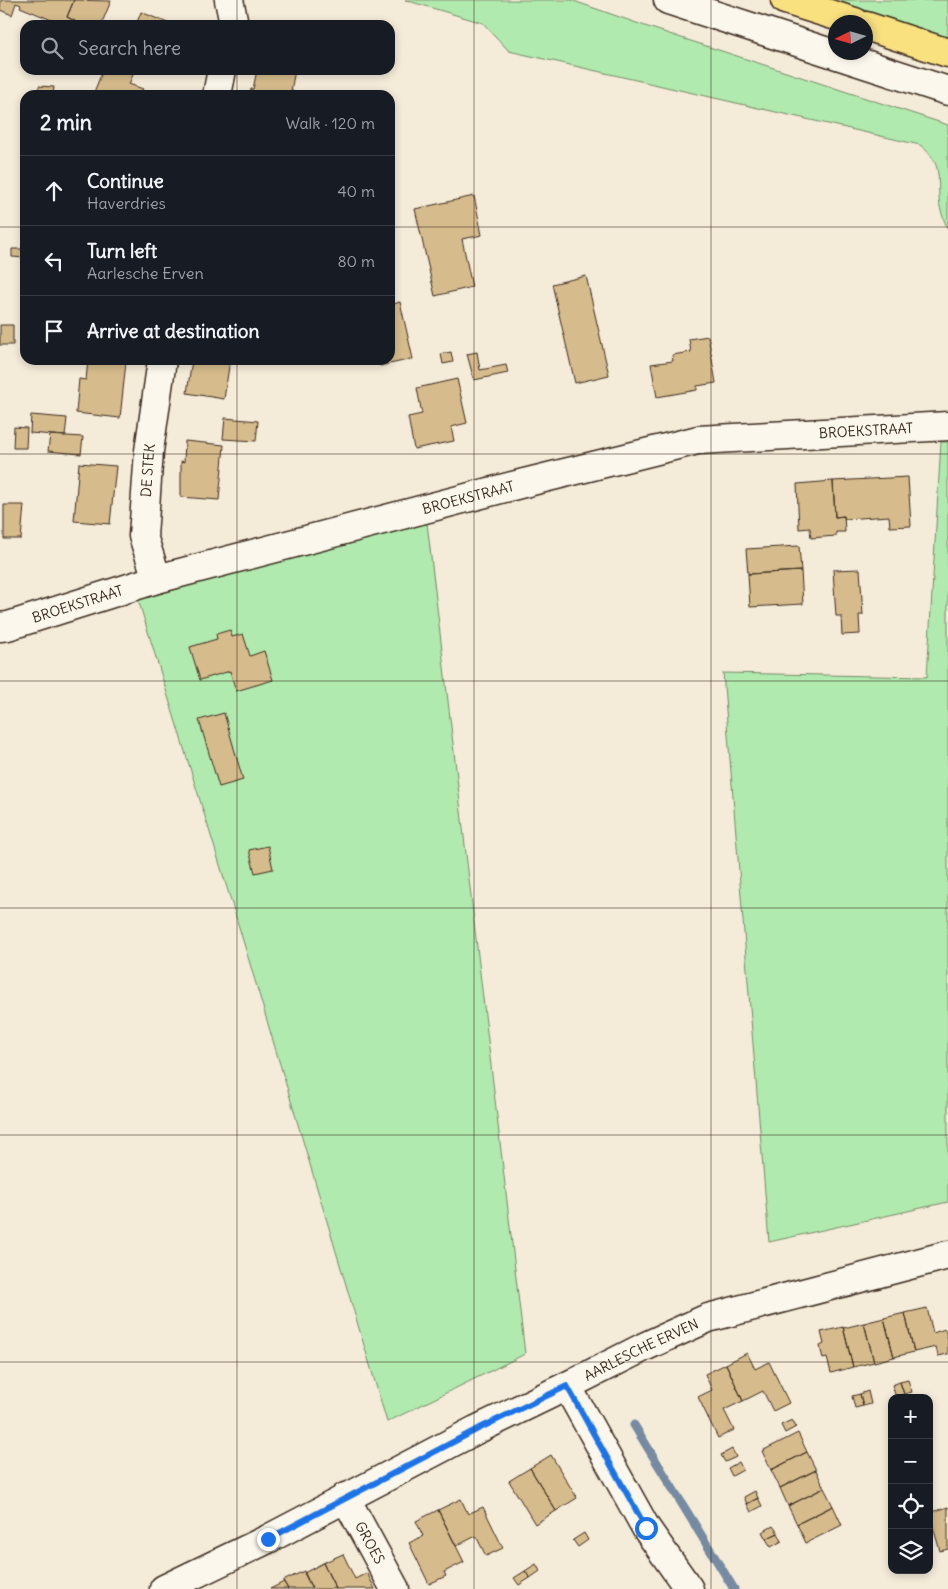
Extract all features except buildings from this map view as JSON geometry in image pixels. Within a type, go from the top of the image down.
[{"type":"main road","points":[[785,0],[833,15]]},
{"type":"main road","points":[[873,28],[948,53]]},
{"type":"street","points":[[228,0],[233,20]]},
{"type":"street","points":[[668,0],[948,91]]},
{"type":"street","points":[[218,90],[221,75]]},
{"type":"street","name":"DE STEK","points":[[157,579],[143,536],[149,451],[161,365]]},
{"type":"street","name":"BROEKSTRAAT","points":[[0,626],[8,626],[157,579],[520,484],[698,440],[948,426]]},
{"type":"street","name":"AARLESCHE ERVEN","points":[[164,1589],[268,1539],[344,1497],[476,1430],[646,1346],[708,1318],[948,1255]]},
{"type":"street","points":[[567,1386],[646,1528],[689,1589]]},
{"type":"street","name":"GROES","points":[[344,1497],[395,1589]]},
{"type":"green space","points":[[405,0],[571,0],[948,125],[948,230],[940,207],[936,166],[928,152],[920,145],[509,51],[483,23]]},
{"type":"green space","points":[[840,0],[948,0],[948,38],[841,2]]},
{"type":"green space","points":[[941,442],[948,442],[948,1202],[769,1242],[723,673],[927,677]]},
{"type":"green space","points":[[427,523],[525,1354],[387,1422],[236,917],[137,596],[332,544]]},
{"type":"waterway","points":[[634,1425],[734,1589]]},
{"type":"route","points":[[268,1539],[344,1497],[567,1386],[646,1528]]}]
